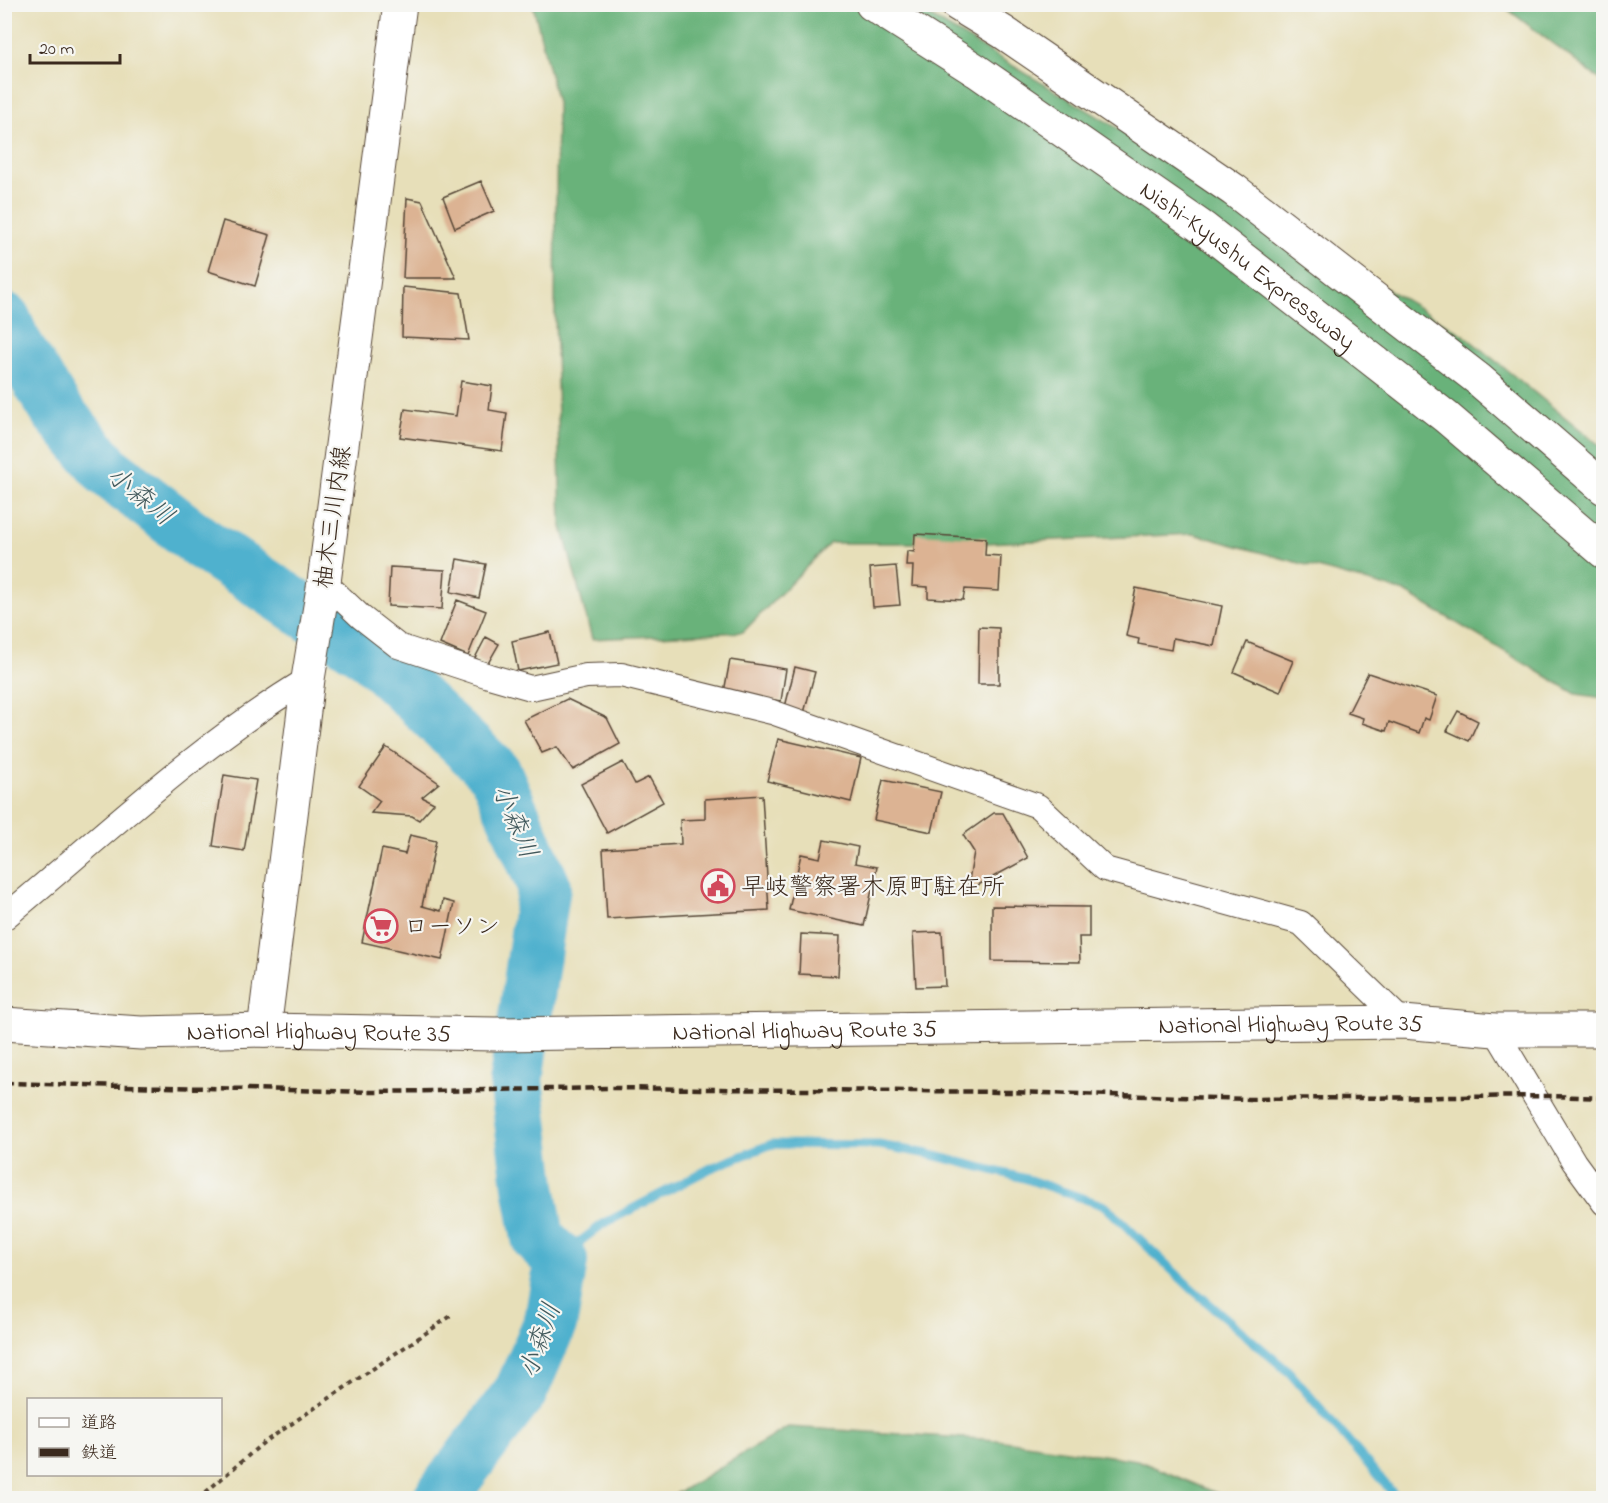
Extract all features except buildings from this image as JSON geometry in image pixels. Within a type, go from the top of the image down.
[{"type":"main road","name":"柚木三川内線","points":[[264,1030],[308,679],[323,590],[400,4]]},
{"type":"main road","name":"Nishi-Kyushu Expressway","points":[[872,4],[977,71],[1203,228],[1446,417],[1604,552]]},
{"type":"main road","name":"Nishi-Kyushu Expressway","points":[[957,4],[1234,190],[1478,379],[1604,488]]},
{"type":"main road","name":"National Highway Route 35","points":[[4,1024],[141,1033],[264,1030],[495,1034],[1403,1022],[1495,1030],[1604,1030]]},
{"type":"street","points":[[323,590],[398,646],[489,676],[531,688],[586,676],[621,675],[772,712],[1038,806],[1105,868],[1300,923],[1403,1022]]},
{"type":"street","points":[[4,918],[144,799],[242,723],[308,679]]},
{"type":"street","points":[[1495,1030],[1574,1162],[1604,1203]]},
{"type":"path","points":[[199,1498],[263,1443],[451,1316]]},
{"type":"green space","points":[[533,5],[911,5],[1461,333],[1603,448],[1603,698],[1576,694],[1405,592],[1194,534],[985,543],[830,543],[743,632],[592,639],[561,523],[555,313],[557,103]]},
{"type":"green space","points":[[1502,5],[1603,5],[1603,82]]},
{"type":"green space","points":[[788,1427],[997,1440],[1137,1460],[1228,1498],[669,1498]]},
{"type":"waterway","name":"小森川","points":[[4,319],[13,340],[57,411],[108,471],[200,542],[372,656],[495,773],[544,886],[516,1080],[538,1238],[561,1261],[551,1321],[521,1391],[440,1498]]},
{"type":"waterway","points":[[561,1261],[582,1240],[603,1224],[711,1168],[772,1144],[879,1145],[928,1154],[1027,1179],[1105,1206],[1192,1289],[1290,1373],[1397,1498]]},
{"type":"railway","points":[[4,1083],[371,1092],[608,1088],[1010,1092],[1250,1099],[1552,1096],[1604,1098]]},
{"type":"place","name":"早岐警察署木原町駐在所","points":[[718,886]]},
{"type":"place","name":"ローソン","points":[[381,926]]}]
